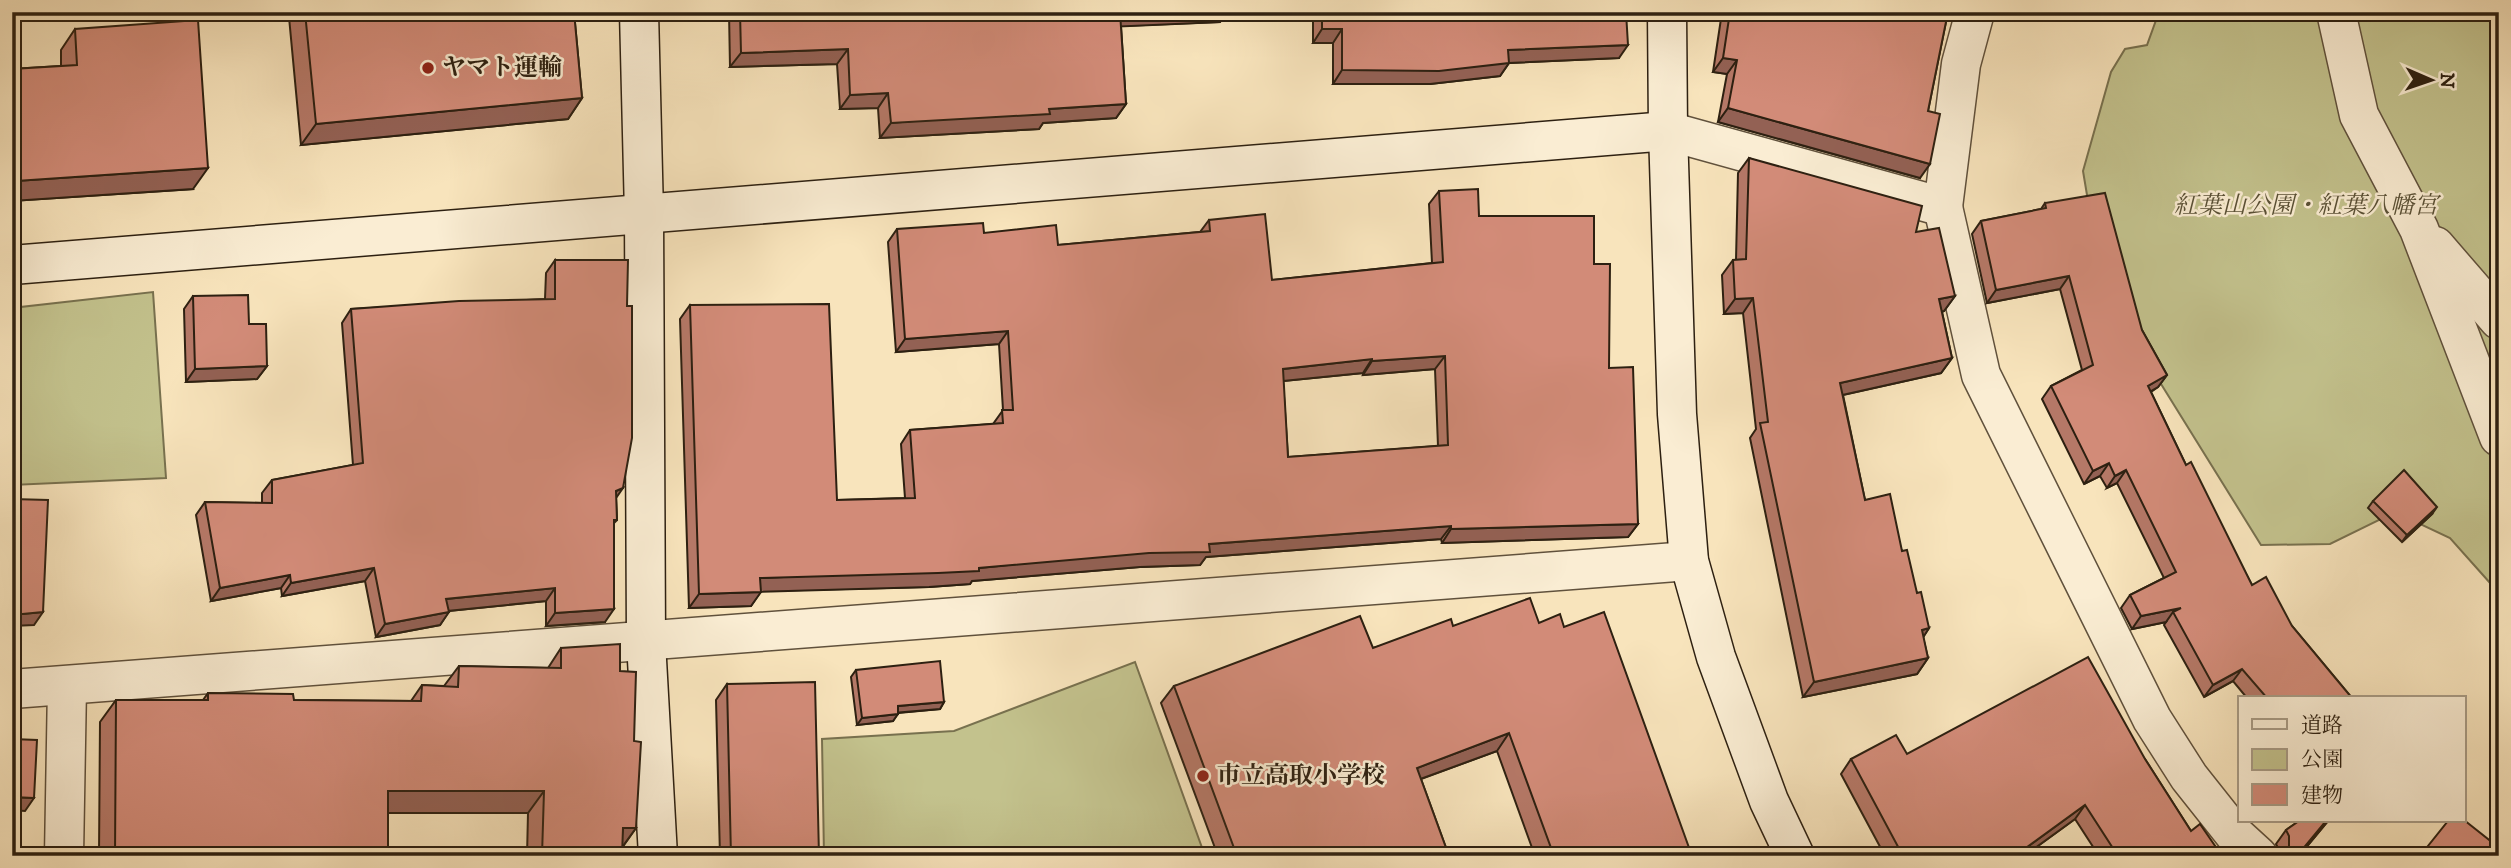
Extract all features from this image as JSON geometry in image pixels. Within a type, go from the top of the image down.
[{"type":"street","points":[[639,12],[644,214],[646,642],[658,856]]},
{"type":"street","points":[[1667,12],[1677,414],[1689,561],[1716,657],[1769,801],[1795,856]]},
{"type":"street","points":[[1975,12],[1961,64],[1943,207],[1981,375],[2152,719],[2189,777],[2235,835],[2258,856]]},
{"type":"street","points":[[2336,12],[2359,115],[2419,229],[2499,437]]},
{"type":"street","points":[[12,265],[1668,131],[1943,207]]},
{"type":"street","points":[[2419,229],[2499,320]]},
{"type":"street","points":[[12,690],[1689,561]]},
{"type":"street","points":[[64,856],[66,686]]},
{"type":"green space","name":"紅葉山公園・紅葉八幡宮","points":[[2159,12],[2499,12],[2499,593],[2450,538],[2395,512],[2330,544],[2261,545],[2148,363],[2092,225],[2083,171],[2111,72],[2125,49],[2147,45]]},
{"type":"green space","points":[[153,292],[166,478],[12,485],[12,308]]},
{"type":"green space","points":[[1135,662],[1205,856],[824,856],[822,739],[954,731]]},
{"type":"building","name":"ヤマト運輸","points":[[305,12],[574,12],[582,98],[316,124]]},
{"type":"building","points":[[740,12],[1120,12],[1126,104],[1049,109],[1050,114],[891,123],[888,93],[850,95],[848,49],[741,53]]},
{"type":"building","points":[[1322,12],[1626,12],[1628,45],[1508,50],[1509,63],[1439,71],[1342,70],[1342,29],[1322,29]]},
{"type":"building","points":[[1730,12],[1948,12],[1928,111],[1940,114],[1930,164],[1728,108],[1737,60],[1723,58]]},
{"type":"building","points":[[198,20],[208,168],[16,181],[16,175],[12,176],[12,69],[77,65],[75,29]]},
{"type":"building","points":[[1749,158],[1922,206],[1916,232],[1939,228],[1955,296],[1939,299],[1952,358],[1840,383],[1865,500],[1890,494],[1902,551],[1907,550],[1917,593],[1921,592],[1929,628],[1922,630],[1928,658],[1814,682],[1760,423],[1768,422],[1753,298],[1735,299],[1733,260],[1746,259]]},
{"type":"building","points":[[1478,189],[1479,216],[1594,216],[1594,264],[1610,264],[1609,368],[1633,367],[1638,524],[1451,529],[1451,526],[1209,544],[1210,552],[1149,553],[979,568],[979,571],[760,578],[761,592],[699,594],[690,305],[829,304],[837,500],[915,498],[910,430],[1003,423],[1002,410],[1013,410],[1008,331],[905,339],[897,229],[983,223],[984,233],[1056,225],[1058,245],[1210,231],[1209,220],[1265,214],[1272,280],[1443,262],[1439,191]],"holes":[[[1445,356],[1448,445],[1288,457],[1283,369],[1372,359]]]},
{"type":"building","points":[[2105,193],[2142,330],[2167,375],[2148,386],[2186,465],[2191,462],[2252,585],[2266,577],[2292,626],[2350,696],[2265,696],[2242,669],[2213,685],[2173,612],[2181,608],[2141,616],[2130,595],[2176,572],[2126,470],[2115,476],[2109,463],[2093,471],[2051,386],[2093,365],[2069,276],[1996,290],[1981,221],[2046,208],[2045,203]]},
{"type":"building","points":[[555,260],[628,260],[627,306],[632,306],[632,438],[623,488],[616,491],[614,609],[555,613],[555,588],[446,599],[449,612],[385,624],[374,568],[291,583],[290,575],[220,588],[205,502],[272,503],[272,480],[363,463],[351,309],[459,301],[555,299]]},
{"type":"building","points":[[248,295],[249,324],[266,324],[267,366],[195,369],[193,296]]},
{"type":"building","points":[[2404,470],[2437,507],[2407,535],[2373,501]]},
{"type":"building","points":[[12,499],[48,500],[43,612],[12,615]]},
{"type":"building","points":[[1530,598],[1539,623],[1560,614],[1564,627],[1604,612],[1692,856],[1554,856],[1509,733],[1417,768],[1449,856],[1237,856],[1174,686],[1360,616],[1373,648],[1451,619],[1453,626]]},
{"type":"building","points":[[620,644],[620,671],[636,672],[634,741],[641,742],[636,828],[623,828],[622,856],[542,856],[544,791],[388,791],[388,856],[115,856],[116,700],[208,700],[208,693],[293,694],[294,700],[421,701],[422,685],[458,687],[459,666],[561,668],[561,648]]},
{"type":"building","points":[[2088,657],[2145,759],[2191,831],[2200,824],[2222,856],[2118,856],[2085,805],[2019,853],[2021,856],[1903,856],[1851,759],[1896,735],[1907,754]]},
{"type":"building","points":[[940,661],[944,702],[898,706],[898,714],[862,718],[856,670]]},
{"type":"building","points":[[815,682],[819,856],[731,856],[727,684]]},
{"type":"building","points":[[12,739],[37,740],[34,798],[12,797]]},
{"type":"building","points":[[2298,822],[2325,822],[2297,856],[2284,856],[2289,847],[2286,830]]},
{"type":"building","points":[[2447,822],[2466,822],[2498,847],[2491,856],[2420,856]]},
{"type":"place","name":"ヤマト運輸","points":[[428,68]]},
{"type":"place","name":"市立高取小学校","points":[[1203,776]]}]
